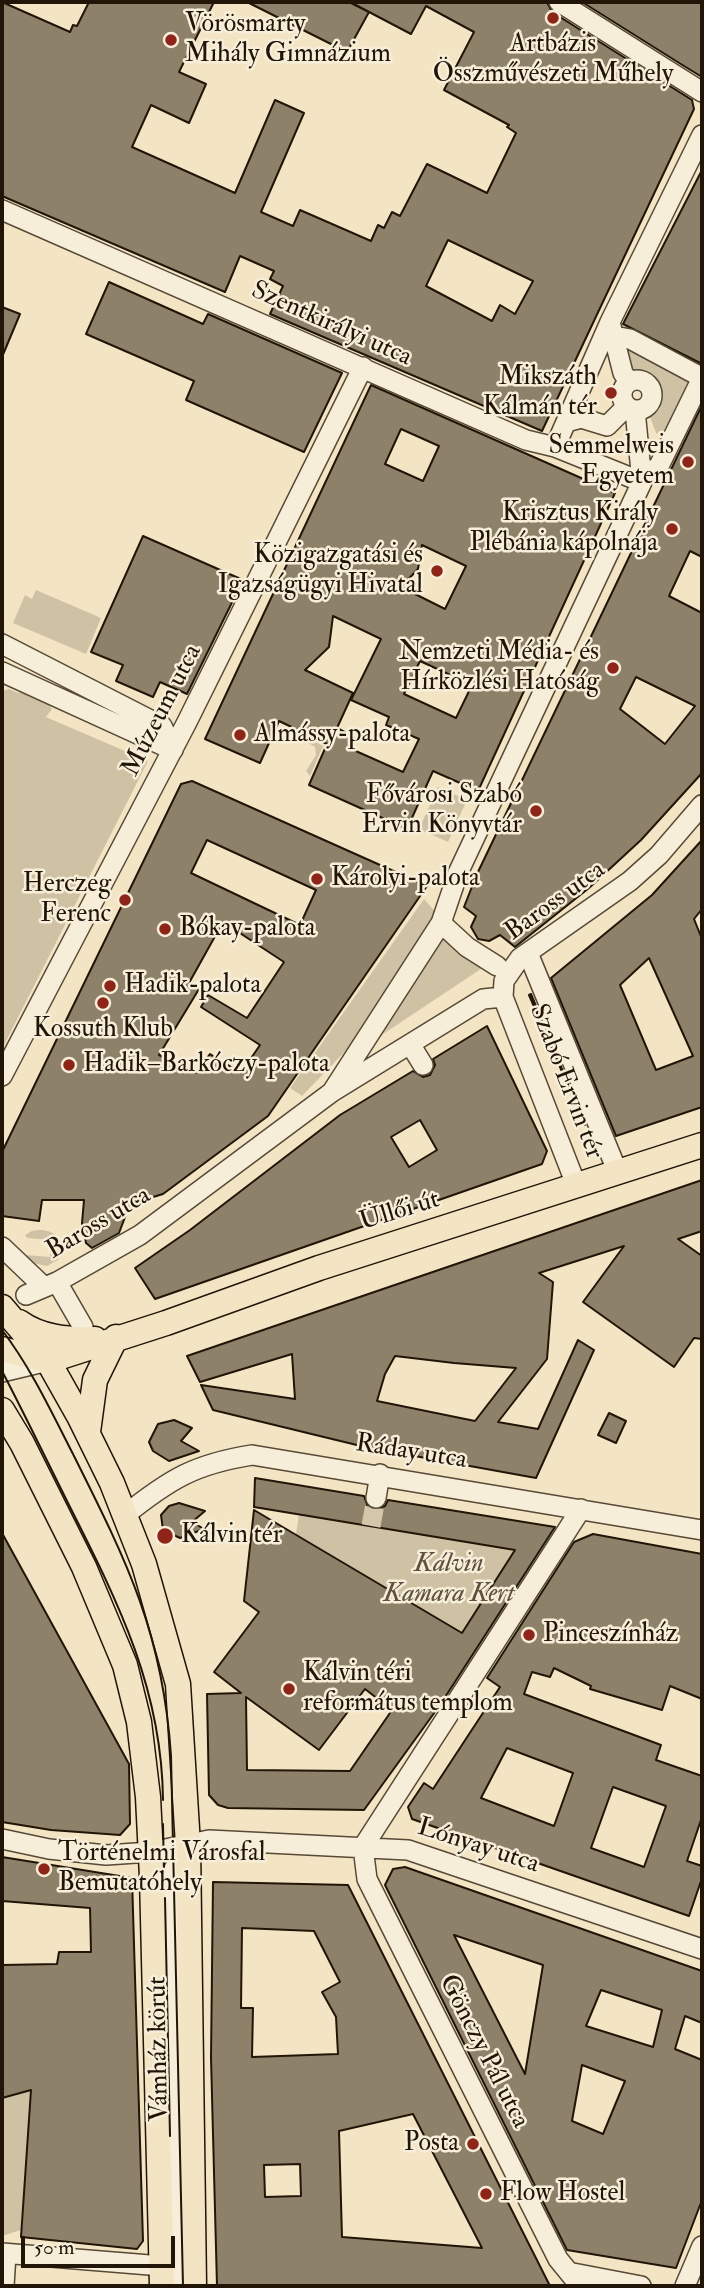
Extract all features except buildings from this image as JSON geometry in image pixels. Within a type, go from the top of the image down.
[{"type":"main road","name":"Üllői út","points":[[116,1337],[166,1324],[319,1268],[702,1145]]},
{"type":"main road","points":[[5,1310],[30,1330],[50,1336],[74,1339],[116,1337]]},
{"type":"main road","points":[[5,1310],[48,1361],[88,1433],[144,1564],[178,1684],[188,1845]]},
{"type":"main road","points":[[2,1349],[48,1361],[116,1337]]},
{"type":"main road","points":[[88,1433],[95,1380],[116,1337]]},
{"type":"main road","points":[[2,1410],[22,1443],[84,1567],[125,1665],[145,1759],[151,1852]]},
{"type":"main road","name":"Vámház körút","points":[[188,1845],[194,2286]]},
{"type":"main road","name":"Vámház körút","points":[[151,1852],[162,2276]]},
{"type":"street","points":[[559,2],[702,92]]},
{"type":"street","points":[[555,447],[702,135]]},
{"type":"street","name":"Szentkirályi utca","points":[[2,210],[526,440],[555,447],[642,478]]},
{"type":"street","points":[[612,329],[699,376],[701,380],[658,468],[642,478],[631,408],[622,393],[629,382],[623,373],[612,329]]},
{"type":"street","name":"Múzeum utca","points":[[2,1076],[173,750],[363,367]]},
{"type":"street","points":[[566,422],[582,418],[607,426],[631,408]]},
{"type":"street","name":"Baross utca","points":[[332,1092],[441,923],[458,873],[642,478]]},
{"type":"street","points":[[2,644],[162,726],[173,750]]},
{"type":"street","points":[[2,672],[173,750]]},
{"type":"street","name":"Baross utca","points":[[26,1295],[139,1235],[332,1092],[483,999],[503,997],[504,981],[509,971],[528,953],[630,881],[659,855],[702,805]]},
{"type":"street","points":[[441,923],[467,947],[497,966]]},
{"type":"street","points":[[528,953],[618,1173]]},
{"type":"street","name":"Szabó Ervin tér","points":[[503,997],[577,1187]]},
{"type":"street","points":[[410,1044],[424,1065]]},
{"type":"street","points":[[2,1247],[50,1284],[83,1328]]},
{"type":"street","points":[[2,1372],[48,1361]]},
{"type":"street","name":"Ráday utca","points":[[125,1515],[162,1487],[212,1461],[252,1455],[380,1474],[702,1530]]},
{"type":"street","points":[[376,1498],[380,1474]]},
{"type":"street","points":[[363,1847],[581,1509]]},
{"type":"street","name":"Lónyay utca","points":[[2,1839],[49,1849],[106,1855],[151,1852],[209,1840],[408,1850],[702,1949]]},
{"type":"street","points":[[151,1852],[170,1876],[188,1845]]},
{"type":"street","name":"Gönczy Pál utca","points":[[363,1847],[367,1879],[558,2259],[576,2280]]},
{"type":"street","name":"Vámház körút","points":[[170,1876],[178,2286]]},
{"type":"street","points":[[685,2286],[702,2246]]},
{"type":"street","points":[[4,2286],[4,2253],[162,2276]]},
{"type":"street","points":[[576,2280],[641,2286]]},
{"type":"green space","points":[[632,347],[694,380],[667,438],[656,433],[650,417],[660,409],[662,386],[649,375],[631,374],[625,358]]},
{"type":"green space","points":[[36,590],[101,618],[86,654],[13,623],[25,595],[32,599]]},
{"type":"green space","points":[[9,689],[18,693],[30,689],[42,695],[52,709],[46,717],[148,761],[2,1049],[2,691]]},
{"type":"green space","points":[[307,737],[323,746],[310,776],[306,771],[316,755],[315,747],[304,740]]},
{"type":"green space","points":[[438,787],[467,800],[448,842],[419,829]]},
{"type":"green space","points":[[424,899],[484,967],[371,1042],[359,1037],[302,1096],[290,1088]]},
{"type":"green space","points":[[42,1230],[58,1237],[63,1245],[58,1260],[47,1266],[28,1262],[24,1257],[26,1255],[50,1257],[51,1240],[27,1238],[25,1235]]},
{"type":"green space","name":"Kálvin Kamara Kert","points":[[299,1514],[515,1550],[462,1633],[296,1534]]},
{"type":"green space","points":[[2,2035],[35,2035],[21,2230],[2,2236]]},
{"type":"tunnel","points":[[371,1526],[376,1498]]},
{"type":"tram line","points":[[2,1330],[40,1390],[110,1529],[139,1599],[160,1672],[171,1756],[183,2286]]},
{"type":"tram line","points":[[2,1371],[105,1579],[135,1649],[155,1721],[163,1800]]},
{"type":"tram line","points":[[163,1824],[164,1873]]},
{"type":"tram line","points":[[165,1898],[170,2136]]},
{"type":"place","name":"Artbázis Összművészeti Műhely","points":[[553,18]]},
{"type":"place","name":"Vörösmarty Mihály Gimnázium","points":[[171,40]]},
{"type":"place","name":"Mikszáth Kálmán tér","points":[[611,393]]},
{"type":"place","name":"Semmelweis Egyetem","points":[[688,462]]},
{"type":"place","name":"Krisztus Király Plébánia kápolnája","points":[[672,529]]},
{"type":"place","name":"Közigazgatási és Igazságügyi Hivatal","points":[[437,571]]},
{"type":"place","name":"Nemzeti Média- és Hírközlési Hatóság","points":[[613,668]]},
{"type":"place","name":"Almássy-palota","points":[[240,735]]},
{"type":"place","name":"Fővárosi Szabó Ervin Könyvtár","points":[[536,811]]},
{"type":"place","name":"Károlyi-palota","points":[[317,879]]},
{"type":"place","name":"Herczeg Ferenc","points":[[125,900]]},
{"type":"place","name":"Bókay-palota","points":[[165,929]]},
{"type":"place","name":"Hadik-palota","points":[[110,986]]},
{"type":"place","name":"Kossuth Klub","points":[[103,1003]]},
{"type":"place","name":"Hadik–Barkóczy-palota","points":[[69,1065]]},
{"type":"place","name":"Kálvin tér","points":[[165,1536]]},
{"type":"place","name":"Pinceszínház","points":[[529,1635]]},
{"type":"place","name":"Kálvin téri református templom","points":[[289,1689]]},
{"type":"place","name":"Történelmi Városfal Bemutatóhely","points":[[44,1869]]},
{"type":"place","name":"Posta","points":[[473,2144]]},
{"type":"place","name":"Flow Hostel","points":[[486,2194]]}]
